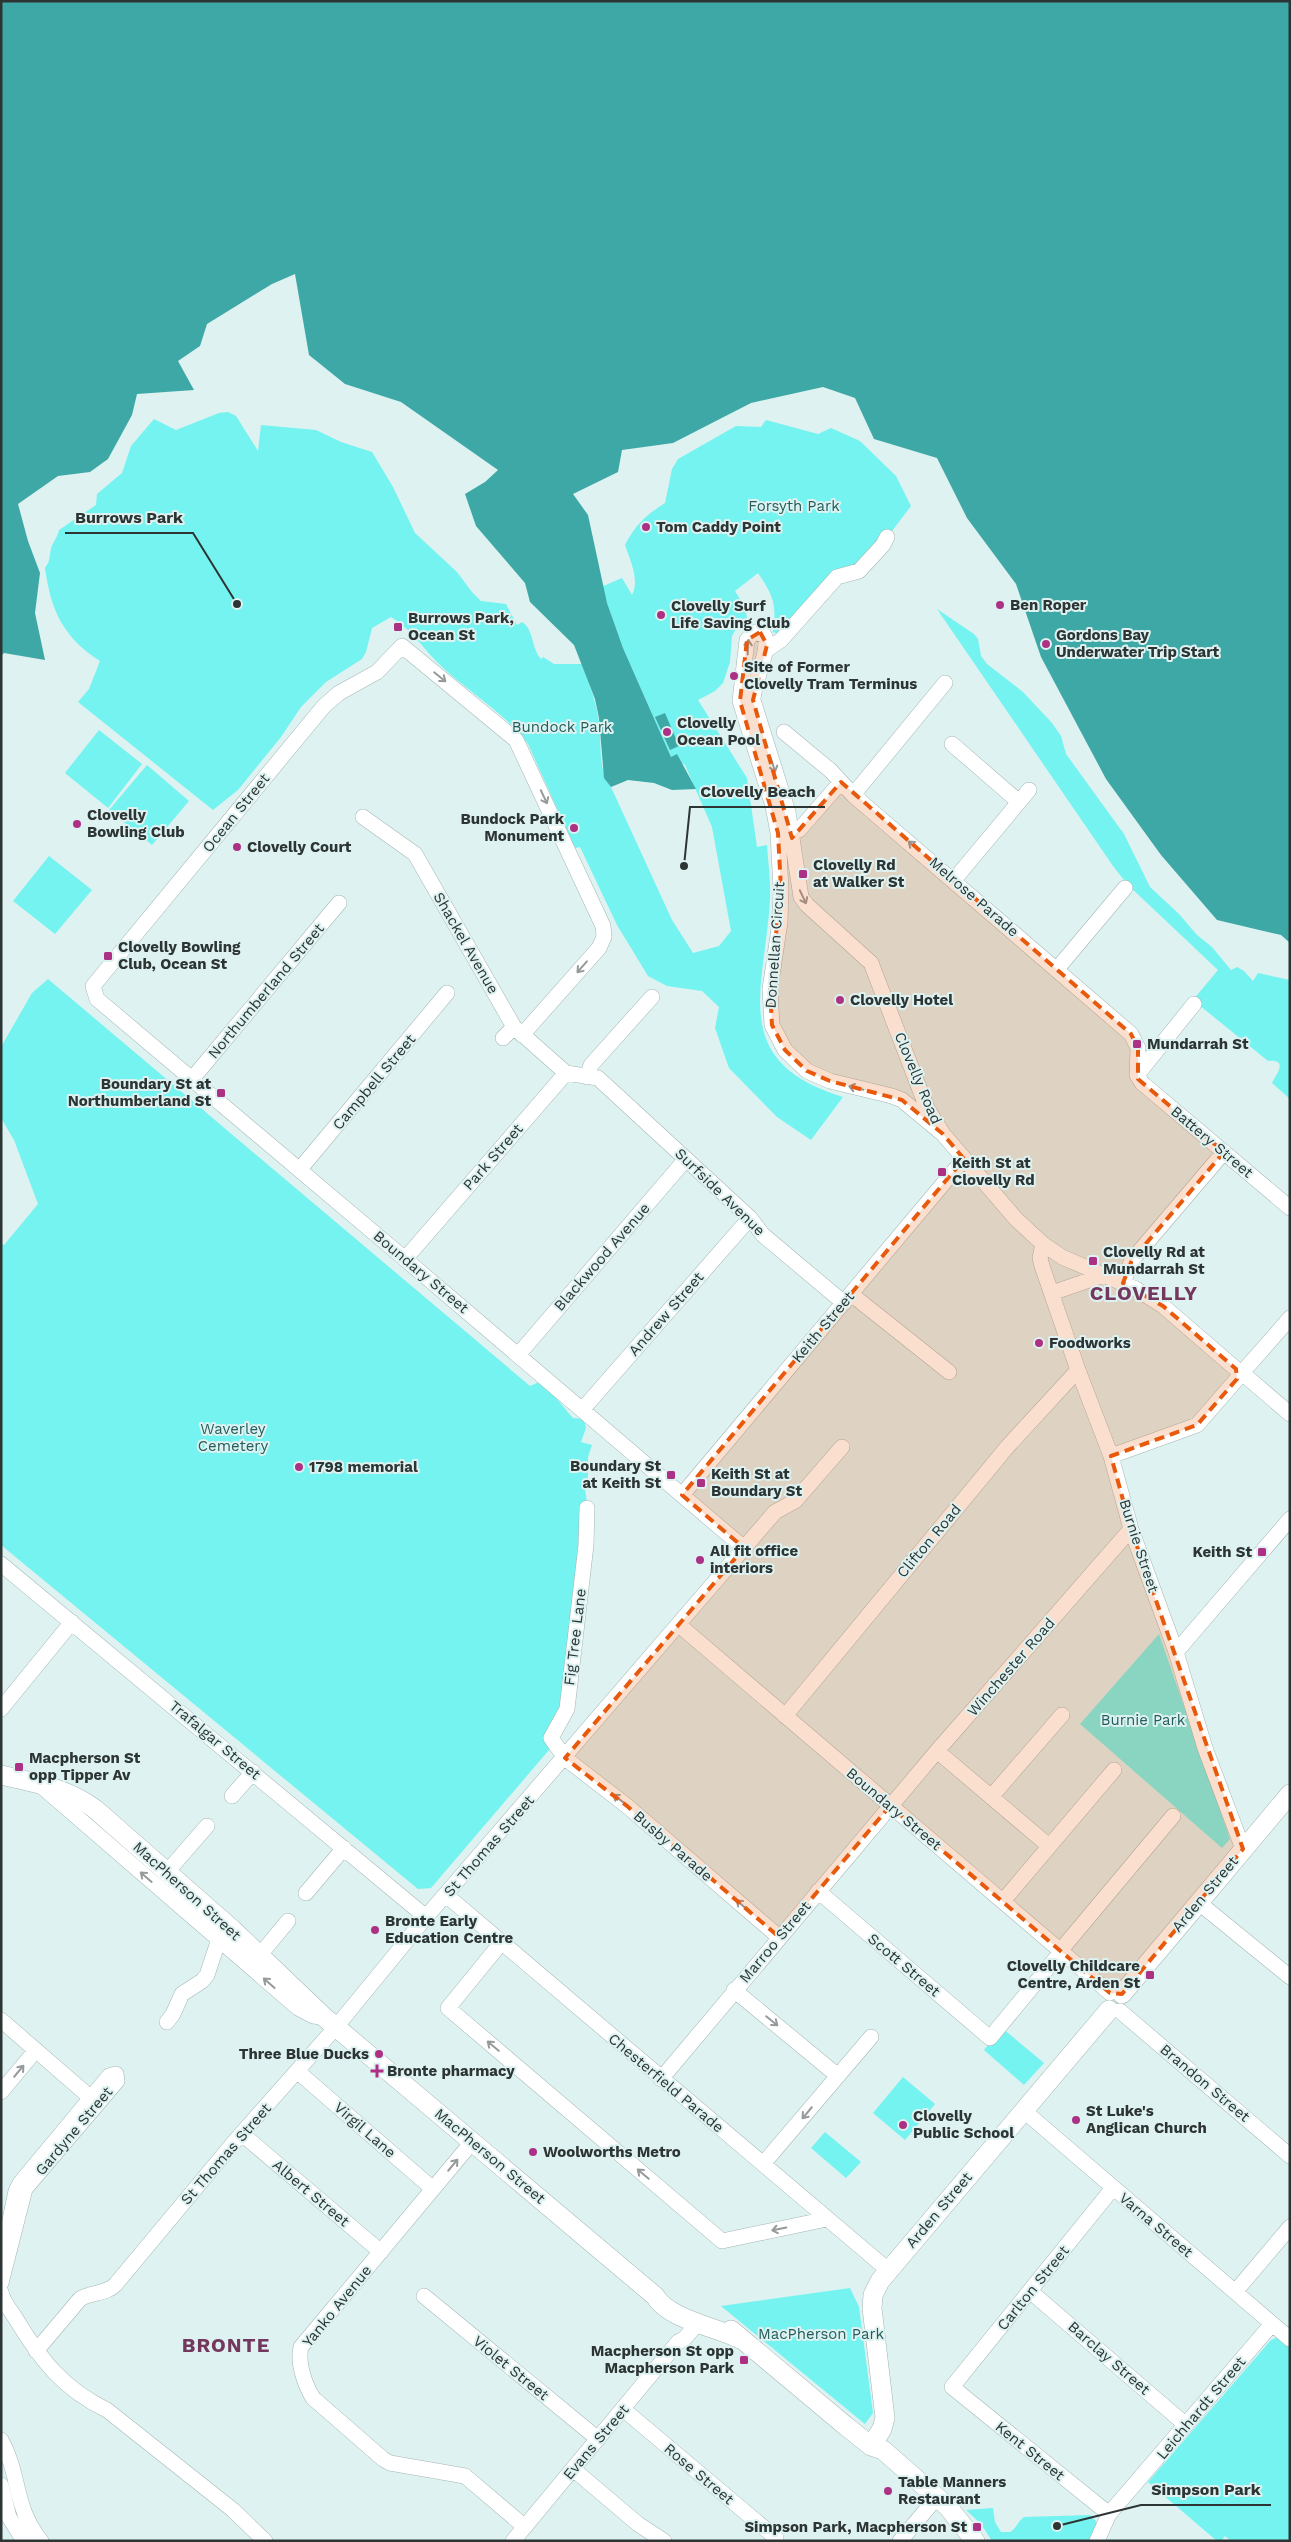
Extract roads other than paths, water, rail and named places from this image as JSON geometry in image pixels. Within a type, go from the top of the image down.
[{"type":"main road","name":"MacPherson Street","points":[[1,1775],[60,1789],[84,1801],[167,1872],[330,2022],[655,2296],[700,2317]]},
{"type":"main road","name":"Arden Street","points":[[871,2446],[882,2429],[885,2418],[875,2334],[873,2296],[888,2270],[1243,1849],[1288,1801]]},
{"type":"main road","name":"MacPherson Street","points":[[655,2296],[671,2312],[723,2323],[871,2446],[877,2455],[943,2513],[957,2520]]},
{"type":"main road","name":"MacPherson Street","points":[[871,2446],[883,2450],[948,2507],[975,2541]]},
{"type":"street","points":[[765,651],[781,640],[837,577],[859,571],[883,545],[887,537]]},
{"type":"street","name":"Clovelly Road","points":[[785,832],[788,812],[753,700],[753,689],[767,639],[760,632],[749,636],[740,702],[773,806],[785,832],[801,896],[807,905],[871,963],[927,1108],[943,1134],[1016,1220],[1043,1244],[1062,1256],[1123,1283],[1163,1306],[1290,1414]]},
{"type":"street","name":"Ocean Street","points":[[97,999],[93,986],[99,977],[324,706],[339,693],[377,672],[402,646],[516,740],[603,926],[604,937],[599,948],[518,1031]]},
{"type":"street","points":[[853,795],[945,683]]},
{"type":"street","name":"Melrose Parade","points":[[784,732],[831,771],[853,795],[1057,969],[1135,1039],[1138,1048],[1137,1075]]},
{"type":"street","points":[[952,744],[1024,796],[954,880]]},
{"type":"street","points":[[785,832],[799,830],[841,782]]},
{"type":"street","name":"Shackel Avenue","points":[[363,817],[415,854],[518,1031],[566,1073]]},
{"type":"street","name":"Donnellan Circuit","points":[[785,832],[780,922],[769,1007],[775,1032],[785,1050],[799,1065],[814,1075],[830,1082],[892,1096],[911,1106],[943,1134]]},
{"type":"street","points":[[1057,969],[1125,888]]},
{"type":"street","name":"Northumberland Street","points":[[192,1079],[339,903]]},
{"type":"street","name":"Campbell Street","points":[[300,1169],[447,993]]},
{"type":"street","points":[[566,1073],[593,1077],[591,1065],[652,996]]},
{"type":"street","name":"Boundary Street","points":[[97,999],[300,1169],[744,1548]]},
{"type":"street","points":[[1137,1075],[1194,1004]]},
{"type":"street","points":[[503,1038],[518,1031]]},
{"type":"street","points":[[892,1096],[900,1094],[907,1086],[908,1062]]},
{"type":"street","name":"Park Street","points":[[406,1259],[566,1073]]},
{"type":"street","name":"Battery Street","points":[[1137,1075],[1142,1083],[1290,1208]]},
{"type":"street","name":"Surfside Avenue","points":[[593,1077],[686,1158],[750,1218],[763,1235],[949,1372]]},
{"type":"street","points":[[1123,1283],[1132,1260],[1224,1152]]},
{"type":"street","name":"Blackwood Avenue","points":[[518,1355],[686,1158]]},
{"type":"street","name":"Keith Street","points":[[682,1495],[964,1159]]},
{"type":"street","name":"Andrew Street","points":[[582,1410],[750,1218]]},
{"type":"street","name":"Burnie Street","points":[[1043,1244],[1040,1258],[1078,1370],[1111,1456],[1132,1529],[1176,1652],[1205,1748],[1243,1849]]},
{"type":"street","points":[[1052,1294],[1104,1275]]},
{"type":"street","points":[[1111,1456],[1197,1425],[1290,1318]]},
{"type":"street","name":"Clifton Road","points":[[785,1716],[1008,1446],[1078,1370]]},
{"type":"street","name":"St Thomas Street","points":[[36,2351],[80,2299],[86,2295],[110,2290],[115,2285],[242,2134],[298,2071],[330,2022],[426,1918],[566,1758],[776,1512],[795,1501],[842,1447]]},
{"type":"street","name":"Fig Tree Lane","points":[[566,1758],[552,1738],[567,1709],[586,1545],[587,1508]]},
{"type":"street","points":[[1176,1652],[1290,1519]]},
{"type":"street","name":"Winchester Road","points":[[890,1806],[1132,1529]]},
{"type":"street","name":"Trafalgar Street","points":[[1,1564],[426,1918]]},
{"type":"street","points":[[1,1709],[72,1622]]},
{"type":"street","name":"Boundary Street","points":[[678,1625],[1060,1951],[1115,2002]]},
{"type":"street","points":[[991,1797],[1062,1715]]},
{"type":"street","points":[[937,1751],[1049,1846]]},
{"type":"street","name":"Busby Parade","points":[[566,1758],[627,1806],[779,1937]]},
{"type":"street","points":[[1003,1902],[1114,1770]]},
{"type":"street","points":[[232,1796],[253,1772]]},
{"type":"street","name":"MacPherson Street","points":[[38,1784],[298,2008],[330,2022]]},
{"type":"street","name":"Marroo Street","points":[[661,2079],[890,1806]]},
{"type":"street","points":[[1060,1951],[1173,1816]]},
{"type":"street","points":[[167,1872],[207,1826]]},
{"type":"street","points":[[306,1893],[344,1848]]},
{"type":"street","name":"Scott Street","points":[[818,1891],[990,2038],[1060,1951]]},
{"type":"street","name":"Chesterfield Parade","points":[[446,1895],[500,1943],[888,2270]]},
{"type":"street","points":[[1198,1902],[1290,1977]]},
{"type":"street","points":[[259,1956],[288,1921]]},
{"type":"street","points":[[166,2022],[173,2014],[177,2000],[182,1994],[202,1981],[207,1975],[218,1940]]},
{"type":"street","points":[[500,1943],[448,2008],[722,2241],[827,2218]]},
{"type":"street","points":[[734,1990],[838,2076]]},
{"type":"street","name":"Brandon Street","points":[[1115,2002],[1290,2156]]},
{"type":"street","points":[[1,2020],[91,2098]]},
{"type":"street","points":[[763,2164],[871,2037]]},
{"type":"street","points":[[1,2092],[36,2050]]},
{"type":"street","name":"Virgil Lane","points":[[298,2071],[433,2189]]},
{"type":"street","name":"Gardyne Street","points":[[1,2283],[25,2188],[117,2081],[116,2074],[109,2076],[20,2183],[16,2190],[5,2243],[6,2258]]},
{"type":"street","name":"Varna Street","points":[[1023,2110],[1290,2339]]},
{"type":"street","name":"Albert Street","points":[[242,2134],[381,2252]]},
{"type":"street","name":"Yanko Avenue","points":[[473,2141],[302,2347],[301,2364],[308,2390],[321,2406],[383,2458],[390,2463],[465,2476],[525,2526]]},
{"type":"street","name":"Carlton Street","points":[[952,2387],[1031,2292],[1113,2188]]},
{"type":"street","points":[[1235,2292],[1290,2227]]},
{"type":"street","points":[[1,2292],[36,2351],[58,2377],[88,2401],[107,2410],[233,2510],[264,2541]]},
{"type":"street","name":"Barclay Street","points":[[1031,2292],[1186,2425]]},
{"type":"street","name":"Violet Street","points":[[424,2296],[598,2439]]},
{"type":"street","points":[[671,2312],[679,2329],[678,2342]]},
{"type":"street","name":"Evans Street","points":[[513,2541],[678,2342],[684,2339],[700,2317]]},
{"type":"street","name":"Leichhardt Street","points":[[1097,2541],[1108,2514],[1272,2324]]},
{"type":"street","name":"Kent Street","points":[[952,2387],[1108,2514]]},
{"type":"street","name":"Rose Street","points":[[623,2409],[776,2538]]},
{"type":"street","points":[[1,2440],[13,2468],[18,2497],[24,2514],[41,2541]]},
{"type":"street","points":[[573,2469],[638,2524],[664,2541]]},
{"type":"street","points":[[1,2485],[9,2517],[24,2541]]},
{"type":"street","points":[[900,2541],[932,2503]]},
{"type":"place","name":"Tom Caddy Point","points":[[646,527]]},
{"type":"place","name":"Burrows Park","points":[[237,604]]},
{"type":"place","name":"Ben Roper","points":[[1000,605]]},
{"type":"place","name":"Clovelly Surf Life Saving Club","points":[[661,615]]},
{"type":"place","name":"Burrows Park, Ocean St","points":[[398,627]]},
{"type":"place","name":"Gordons Bay Underwater Trip Start","points":[[1046,644]]},
{"type":"place","name":"Site of Former Clovelly Tram Terminus","points":[[734,676]]},
{"type":"place","name":"Clovelly Ocean Pool","points":[[667,732]]},
{"type":"place","name":"Clovelly Bowling Club","points":[[77,824]]},
{"type":"place","name":"Bundock Park Monument","points":[[574,828]]},
{"type":"place","name":"Clovelly Court","points":[[237,847]]},
{"type":"place","name":"Clovelly Beach","points":[[684,866]]},
{"type":"place","name":"Clovelly Rd at Walker St","points":[[803,874]]},
{"type":"place","name":"Clovelly Bowling Club, Ocean St","points":[[108,956]]},
{"type":"place","name":"Clovelly Hotel","points":[[840,1000]]},
{"type":"place","name":"Mundarrah St","points":[[1137,1044]]},
{"type":"place","name":"Boundary St at Northumberland St","points":[[221,1093]]},
{"type":"place","name":"Keith St at Clovelly Rd","points":[[942,1172]]},
{"type":"place","name":"Clovelly Rd at Mundarrah St","points":[[1093,1261]]},
{"type":"place","name":"Foodworks","points":[[1039,1343]]},
{"type":"place","name":"1798 memorial","points":[[299,1467]]},
{"type":"place","name":"Boundary St at Keith St","points":[[671,1475]]},
{"type":"place","name":"Keith St at Boundary St","points":[[701,1483]]},
{"type":"place","name":"Keith St","points":[[1262,1552]]},
{"type":"place","name":"All fit office interiors","points":[[700,1560]]},
{"type":"place","name":"Macpherson St opp Tipper Av","points":[[19,1767]]},
{"type":"place","name":"Bronte Early Education Centre","points":[[375,1930]]},
{"type":"place","name":"Clovelly Childcare Centre, Arden St","points":[[1150,1975]]},
{"type":"place","name":"Three Blue Ducks","points":[[379,2054]]},
{"type":"place","name":"Bronte pharmacy","points":[[377,2071]]},
{"type":"place","name":"St Luke's Anglican Church","points":[[1076,2120]]},
{"type":"place","name":"Clovelly Public School","points":[[903,2125]]},
{"type":"place","name":"Woolworths Metro","points":[[533,2152]]},
{"type":"place","name":"Macpherson St opp Macpherson Park","points":[[744,2360]]},
{"type":"place","name":"Table Manners Restaurant","points":[[888,2491]]},
{"type":"place","name":"Simpson Park","points":[[1057,2526]]},
{"type":"place","name":"Simpson Park, Macpherson St","points":[[977,2527]]},
{"type":"district","name":"CLOVELLY","points":[[1144,1293]]},
{"type":"district","name":"BRONTE","points":[[226,2345]]},
{"type":"park label","name":"Forsyth Park","points":[[794,506]]},
{"type":"park label","name":"Bundock Park","points":[[562,727]]},
{"type":"park label","name":"Waverley Cemetery","points":[[233,1438]]},
{"type":"park label","name":"Burnie Park","points":[[1143,1720]]},
{"type":"park label","name":"MacPherson Park","points":[[821,2334]]}]
